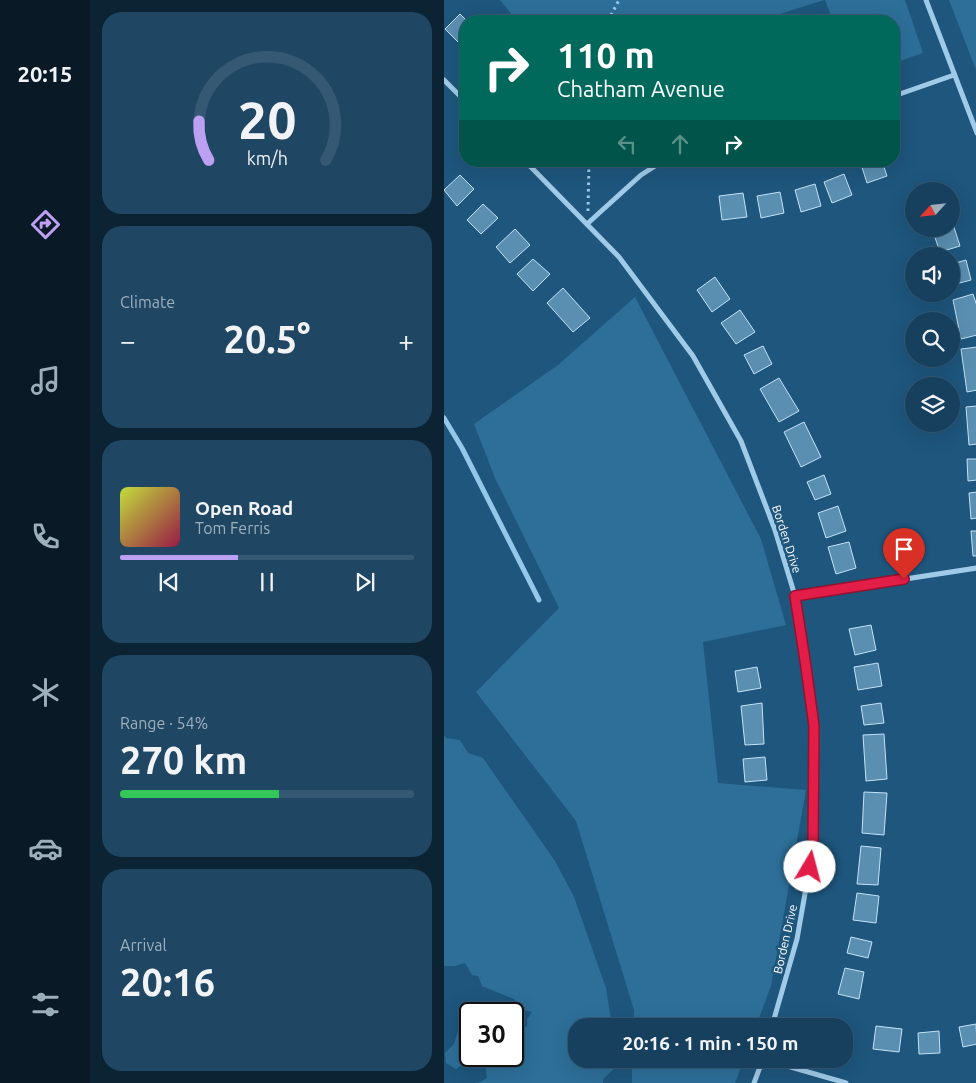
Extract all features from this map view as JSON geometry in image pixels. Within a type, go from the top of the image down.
[{"type":"street","points":[[926,0],[976,133]]},
{"type":"street","points":[[900,94],[954,75]]},
{"type":"street","points":[[444,80],[459,95]]},
{"type":"street","name":"Borden Drive","points":[[531,167],[619,257],[693,356],[741,441],[775,530],[795,596],[814,726],[813,848],[797,939],[774,1018]]},
{"type":"street","points":[[588,224],[641,174],[653,167]]},
{"type":"street","points":[[795,596],[976,568]]},
{"type":"street","points":[[754,1083],[760,1068]]},
{"type":"street","points":[[794,1068],[846,1083]]},
{"type":"path","points":[[611,15],[619,0]]},
{"type":"path","points":[[588,224],[589,167]]},
{"type":"shaded area","points":[[500,0],[824,0],[776,15],[512,15]]},
{"type":"shaded area","points":[[825,0],[905,0],[923,53],[900,61],[900,15],[831,15]]},
{"type":"shaded area","points":[[949,0],[976,0],[976,70]]},
{"type":"shaded area","points":[[635,297],[761,539],[786,625],[703,642],[718,783],[806,790],[771,986],[759,1018],[634,1018],[634,1010],[576,821],[476,692],[559,608],[495,478],[474,424],[558,365]]},
{"type":"shaded area","points":[[444,736],[460,740],[468,753],[483,758],[555,861],[574,897],[606,988],[611,1018],[568,1018],[568,1068],[615,1068],[603,1079],[603,1083],[478,1083],[487,1078],[486,1067],[524,1067],[524,1028],[527,1026],[527,1019],[532,1012],[524,1010],[524,1002],[516,1002],[514,999],[482,986],[478,976],[472,975],[465,963],[455,966],[444,966]]},
{"type":"shaded area","points":[[459,1028],[459,1067],[456,1069],[446,1063],[445,1053],[454,1044]]},
{"type":"shaded area","points":[[632,1068],[741,1068],[735,1083],[632,1083]]},
{"type":"building","points":[[459,15],[459,43],[445,29]]},
{"type":"building","points":[[862,167],[884,167],[887,176],[867,183]]},
{"type":"building","points":[[844,174],[852,195],[832,203],[824,182]]},
{"type":"building","points":[[460,175],[474,189],[457,206],[444,190]]},
{"type":"building","points":[[815,184],[821,206],[801,212],[795,190]]},
{"type":"building","points":[[780,192],[784,213],[761,218],[757,196]]},
{"type":"building","points":[[743,193],[747,217],[722,220],[719,196]]},
{"type":"building","points":[[483,204],[498,218],[481,234],[467,220]]},
{"type":"building","points":[[515,229],[530,245],[510,263],[496,247]]},
{"type":"building","points":[[935,238],[957,238],[960,246],[957,247],[938,247]]},
{"type":"building","points":[[533,259],[550,274],[533,291],[517,274]]},
{"type":"building","points":[[966,260],[971,280],[960,283],[960,262]]},
{"type":"building","points":[[715,277],[730,299],[712,312],[697,290]]},
{"type":"building","points":[[563,288],[590,318],[573,332],[547,303]]},
{"type":"building","points":[[973,294],[977,306],[977,335],[961,339],[960,312],[955,312],[953,302],[960,302],[960,298]]},
{"type":"building","points":[[740,310],[755,332],[736,344],[721,323]]},
{"type":"building","points":[[763,346],[772,364],[754,374],[744,355]]},
{"type":"building","points":[[977,347],[977,390],[967,392],[961,349]]},
{"type":"building","points":[[779,378],[799,411],[779,422],[760,389]]},
{"type":"building","points":[[977,406],[977,444],[969,445],[966,407]]},
{"type":"building","points":[[804,422],[821,457],[801,467],[784,432]]},
{"type":"building","points":[[967,459],[977,459],[977,480],[968,481]]},
{"type":"building","points":[[824,475],[831,494],[815,500],[807,482]]},
{"type":"building","points":[[977,492],[977,518],[971,519],[969,493]]},
{"type":"building","points":[[838,506],[846,531],[826,538],[818,513]]},
{"type":"building","points":[[971,531],[977,531],[977,556],[973,556]]},
{"type":"building","points":[[849,542],[856,568],[836,574],[828,547]]},
{"type":"building","points":[[871,625],[876,650],[855,655],[849,629]]},
{"type":"building","points":[[878,663],[882,686],[858,690],[854,667]]},
{"type":"building","points":[[757,667],[761,688],[738,692],[735,671]]},
{"type":"building","points":[[762,703],[764,744],[745,745],[741,706]]},
{"type":"building","points":[[881,703],[884,723],[864,725],[861,706]]},
{"type":"building","points":[[884,734],[887,779],[866,781],[863,735]]},
{"type":"building","points":[[765,757],[767,780],[745,782],[743,759]]},
{"type":"building","points":[[864,792],[887,793],[884,835],[862,833]]},
{"type":"building","points":[[861,846],[881,848],[878,885],[857,884]]},
{"type":"building","points":[[857,893],[879,896],[876,923],[853,920]]},
{"type":"building","points":[[851,937],[872,942],[868,958],[847,953]]},
{"type":"building","points":[[845,968],[864,972],[859,999],[838,994]]},
{"type":"building","points":[[976,1024],[977,1044],[963,1047],[959,1027]]},
{"type":"building","points":[[876,1026],[902,1029],[899,1052],[873,1049]]},
{"type":"building","points":[[939,1031],[940,1053],[919,1054],[918,1033]]},
{"type":"waterway","points":[[444,418],[462,448],[539,600]]},
{"type":"route","points":[[810,867],[813,848],[814,726],[795,596],[904,579]]}]
